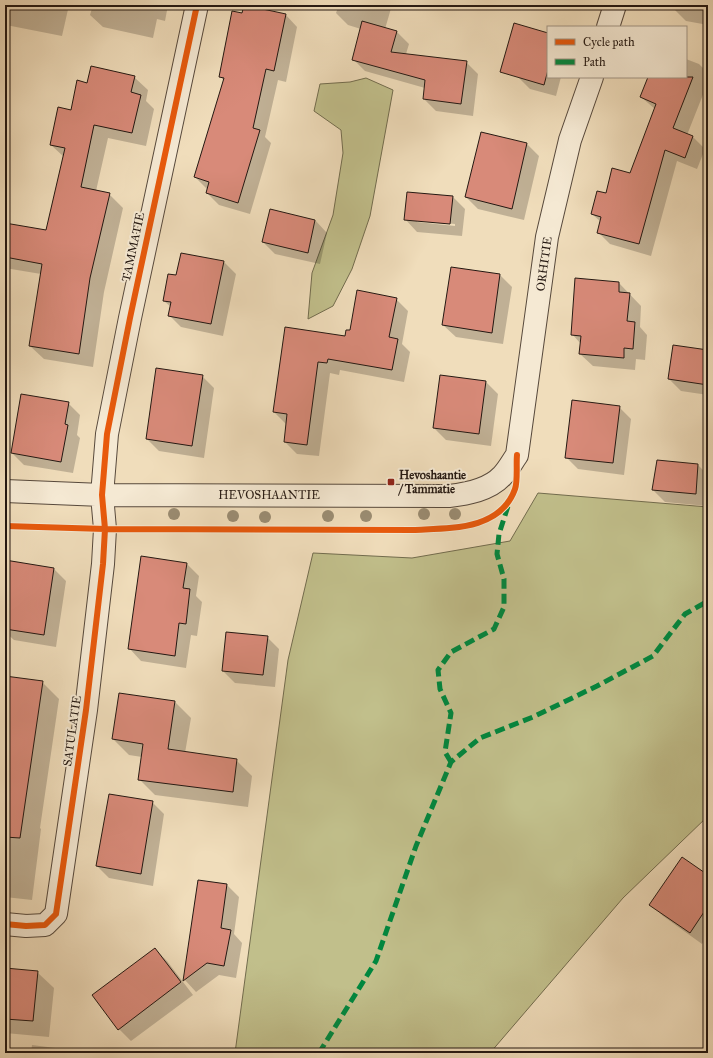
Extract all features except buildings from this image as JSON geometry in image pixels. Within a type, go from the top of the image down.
[{"type":"street","name":"TAMMATIE","points":[[102,495],[107,434],[196,5]]},
{"type":"street","points":[[608,26],[615,5]]},
{"type":"street","name":"ORHITIE","points":[[516,455],[547,237],[570,140],[592,78]]},
{"type":"street","name":"HEVOSHAANTIE","points":[[5,491],[102,495],[449,496],[469,493],[487,487],[502,477],[516,455]]},
{"type":"street","name":"SATULATIE","points":[[5,924],[26,926],[45,925],[56,914],[86,710],[102,579],[105,529],[102,495]]},
{"type":"shaded area","points":[[366,78],[393,90],[370,216],[352,269],[333,306],[308,319],[312,273],[333,215],[343,153],[341,130],[314,111],[320,84],[350,82]]},
{"type":"shaded area","points":[[538,493],[708,507],[708,816],[623,898],[490,1053],[235,1053],[288,660],[313,553],[412,558],[510,541]]},
{"type":"marked path","points":[[451,762],[445,752],[451,713],[440,689],[438,670],[451,652],[494,629],[504,607],[504,579],[497,554],[499,534],[508,506]]},
{"type":"marked path","points":[[319,1053],[376,961],[416,846],[451,762],[480,738],[533,717],[597,686],[653,656],[685,614],[708,601]]},
{"type":"cycle path","points":[[5,924],[26,926],[45,925],[56,914],[86,710],[103,564],[105,529],[102,495],[107,434],[130,318],[197,5]]},
{"type":"cycle path","points":[[5,526],[105,529],[413,530],[457,527],[486,520],[498,513],[508,503],[516,486],[517,455]]},
{"type":"place","name":"Hevoshaantie / Tammatie","points":[[391,482]]}]
